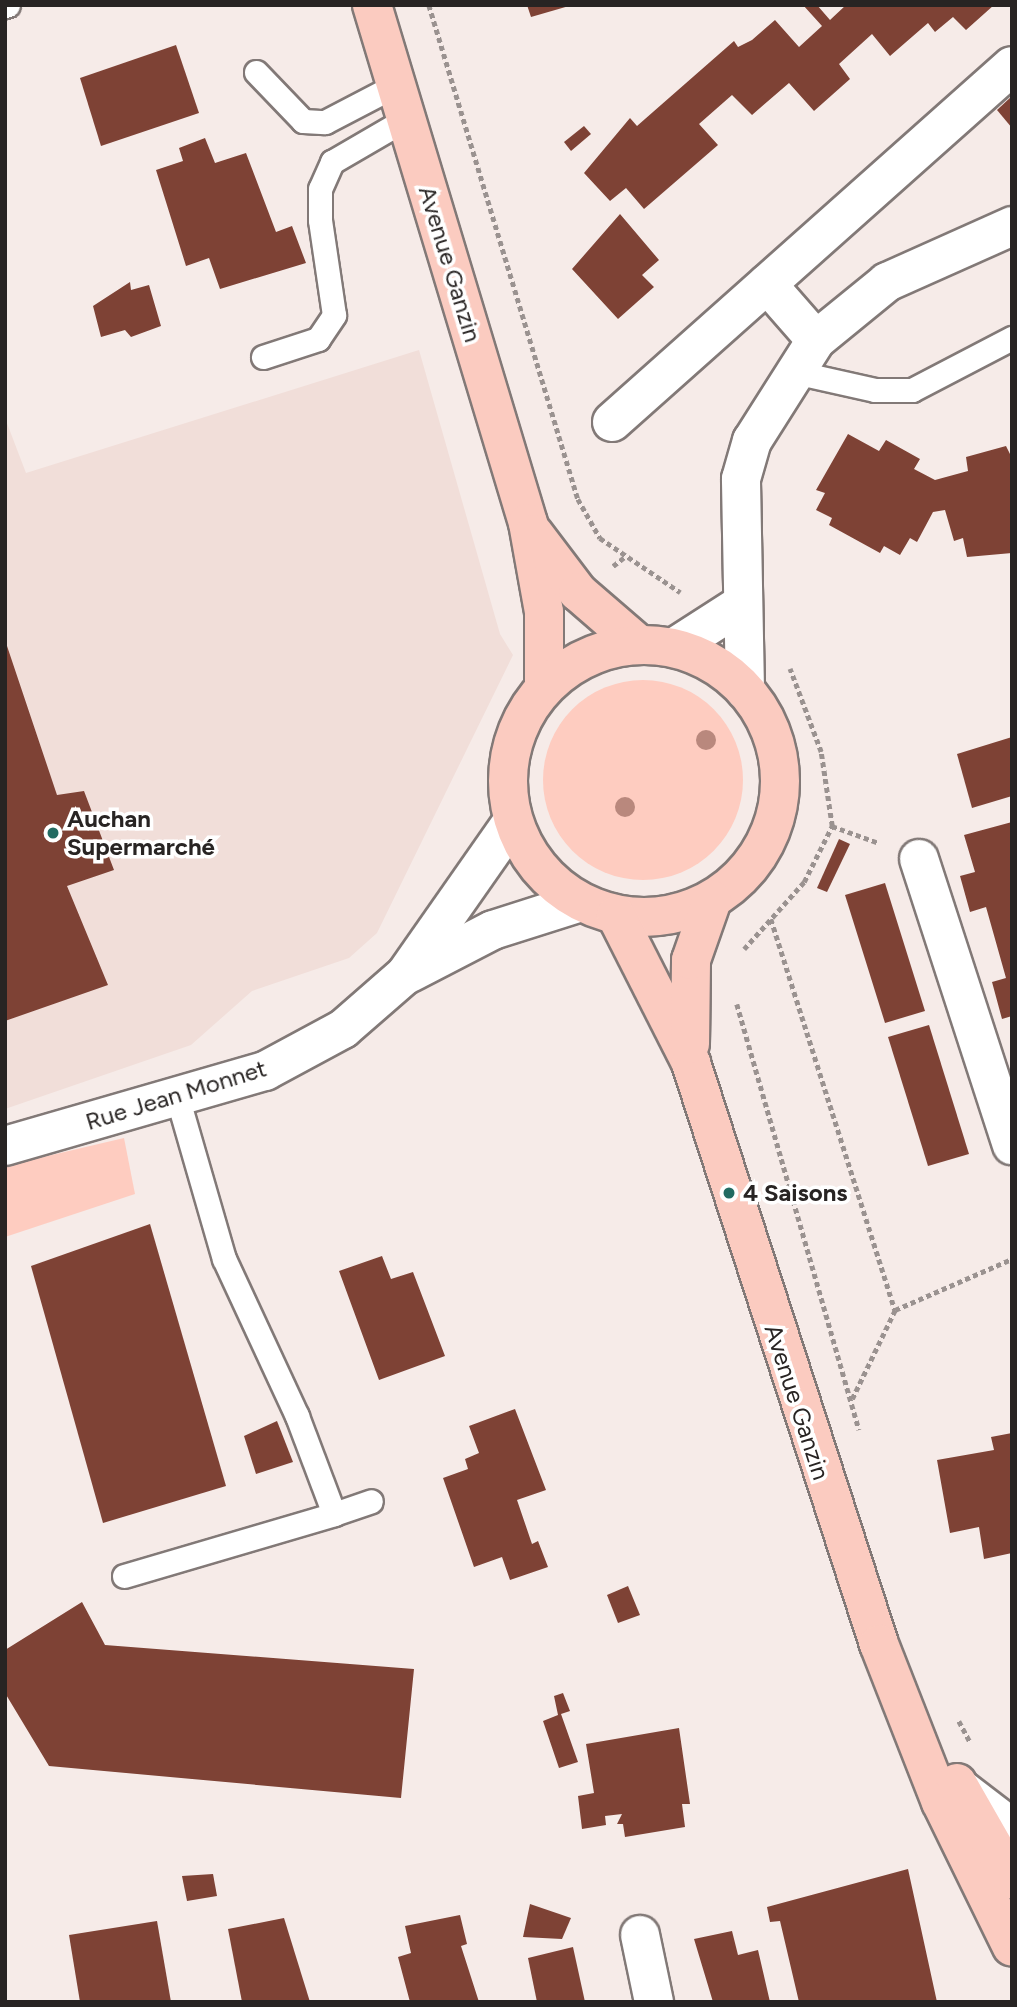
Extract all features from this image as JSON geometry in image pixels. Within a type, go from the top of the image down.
[{"type":"main road","name":"Avenue Ganzin","points":[[372,5],[528,523],[544,612],[544,688]]},
{"type":"main road","name":"Avenue Ganzin","points":[[528,523],[578,592],[638,645]]},
{"type":"main road","points":[[638,645],[675,648],[710,661],[746,690],[767,721],[780,760],[779,801],[767,841],[745,874],[712,900],[660,916],[598,909],[551,882],[513,821],[508,774],[519,728],[544,688],[593,656],[638,645]]},
{"type":"main road","name":"Avenue Ganzin","points":[[691,1063],[691,960],[712,900]]},
{"type":"main road","name":"Avenue Ganzin","points":[[598,909],[691,1063],[816,1464],[941,1802],[1012,1947]]},
{"type":"main road","name":"Avenue Ganzin","points":[[917,1735],[961,1788],[1012,1879]]},
{"type":"street","points":[[612,422],[1012,66]]},
{"type":"street","points":[[746,690],[741,479],[752,441],[807,357],[887,282],[1012,226]]},
{"type":"street","points":[[767,284],[807,357]]},
{"type":"street","points":[[675,648],[742,604]]},
{"type":"street","name":"Rue Jean Monnet","points":[[5,1146],[265,1071],[343,1029],[405,975],[513,821]]},
{"type":"street","points":[[919,859],[1012,1145]]},
{"type":"street","name":"Rue Jean Monnet","points":[[405,975],[494,930],[598,909]]},
{"type":"street","points":[[961,1788],[1012,1828]]},
{"type":"street","points":[[640,1936],[654,2002]]},
{"type":"lane","points":[[256,72],[303,121],[325,122],[401,102]]},
{"type":"lane","points":[[263,357],[318,340],[334,315],[320,220],[320,189],[332,162],[401,102]]},
{"type":"lane","points":[[807,357],[875,390],[912,390],[1012,338]]},
{"type":"lane","points":[[177,1096],[224,1259],[297,1416],[334,1514]]},
{"type":"lane","points":[[124,1577],[370,1501]]},
{"type":"path","points":[[429,5],[578,499],[600,538],[694,599]]},
{"type":"path","points":[[742,955],[804,882],[832,826],[821,752],[788,663]]},
{"type":"path","points":[[771,919],[895,1310]]},
{"type":"path","points":[[734,991],[862,1439]]},
{"type":"path","points":[[851,1400],[895,1310],[1012,1259]]},
{"type":"path","points":[[956,1714],[973,1748]]},
{"type":"shaded area","points":[[419,350],[500,634],[513,655],[377,933],[349,958],[252,991],[191,1045],[5,1109],[5,418],[26,473]]},
{"type":"shaded area","points":[[643,680],[681,687],[714,709],[736,742],[743,780],[736,818],[714,851],[681,873],[643,880],[605,873],[572,851],[550,818],[543,780],[550,742],[572,709],[605,687]]},
{"type":"shaded area","points":[[124,1138],[135,1194],[5,1237],[5,1166]]},
{"type":"building","points":[[527,5],[569,5],[569,6],[531,17]]},
{"type":"building","points":[[803,5],[817,5],[830,20],[846,5],[994,5],[966,30],[953,17],[935,32],[928,23],[890,56],[872,34],[839,64],[850,79],[814,111],[789,83],[752,115],[732,95],[699,124],[718,145],[644,209],[626,188],[610,201],[584,173],[630,118],[637,126],[734,41],[738,47],[752,40],[775,20],[799,47],[822,26]]},
{"type":"building","points":[[176,45],[199,113],[101,146],[80,78]]},
{"type":"building","points":[[1012,96],[1012,128],[997,110]]},
{"type":"building","points":[[584,126],[591,134],[571,151],[564,142]]},
{"type":"building","points":[[205,138],[215,163],[246,153],[276,232],[292,226],[306,263],[220,289],[209,258],[186,266],[156,170],[183,161],[179,148]]},
{"type":"building","points":[[620,214],[659,260],[642,275],[654,287],[618,319],[572,269]]},
{"type":"building","points":[[130,282],[131,290],[149,285],[161,326],[131,337],[125,330],[101,337],[93,306]]},
{"type":"building","points":[[848,434],[879,451],[886,440],[920,459],[914,469],[935,480],[968,471],[966,457],[1006,446],[1012,458],[1012,553],[967,557],[963,538],[954,541],[945,510],[933,512],[917,542],[910,538],[900,555],[884,546],[880,553],[829,525],[832,518],[816,510],[825,493],[816,490]]},
{"type":"building","name":"Auchan Supermarché","points":[[5,640],[57,795],[84,791],[114,870],[67,886],[108,985],[5,1021]]},
{"type":"building","points":[[1012,737],[1012,796],[972,808],[957,754]]},
{"type":"building","points":[[1012,822],[1012,1016],[1002,1019],[992,982],[1006,978],[986,907],[970,912],[960,876],[975,872],[964,835]]},
{"type":"building","points":[[839,839],[850,844],[827,892],[817,888]]},
{"type":"building","points":[[885,883],[925,1011],[885,1023],[845,895]]},
{"type":"building","points":[[929,1025],[969,1154],[928,1166],[888,1037]]},
{"type":"building","points":[[150,1224],[226,1486],[103,1523],[31,1266]]},
{"type":"building","points":[[382,1256],[391,1279],[413,1272],[445,1356],[379,1380],[339,1271]]},
{"type":"building","points":[[515,1409],[546,1490],[517,1500],[532,1544],[538,1541],[548,1567],[510,1580],[502,1557],[474,1567],[443,1478],[468,1469],[465,1459],[479,1453],[469,1426]]},
{"type":"building","points":[[277,1421],[293,1462],[256,1474],[244,1436]]},
{"type":"building","points":[[1012,1433],[1012,1553],[984,1559],[979,1527],[950,1533],[937,1460],[994,1450],[991,1437]]},
{"type":"building","points":[[628,1586],[640,1615],[618,1623],[607,1595]]},
{"type":"building","points":[[82,1602],[105,1645],[414,1669],[401,1798],[49,1766],[5,1693],[5,1650]]},
{"type":"building","points":[[563,1693],[570,1711],[561,1714],[578,1762],[559,1768],[543,1721],[558,1715],[554,1696]]},
{"type":"building","points":[[679,1728],[690,1804],[682,1804],[685,1827],[625,1837],[623,1824],[617,1824],[622,1814],[605,1816],[606,1825],[582,1829],[578,1796],[594,1793],[586,1744]]},
{"type":"building","points":[[908,1869],[937,2002],[799,2002],[780,1921],[770,1922],[767,1907]]},
{"type":"building","points":[[213,1874],[217,1896],[187,1901],[182,1876]]},
{"type":"building","points":[[530,1904],[571,1918],[562,1939],[523,1937]]},
{"type":"building","points":[[460,1915],[467,1944],[461,1946],[479,2002],[410,2002],[398,1957],[411,1953],[405,1926]]},
{"type":"building","points":[[284,1918],[310,2002],[242,2002],[228,1929]]},
{"type":"building","points":[[157,1921],[171,2002],[80,2002],[69,1935]]},
{"type":"building","points":[[732,1931],[738,1955],[758,1950],[770,2002],[713,2002],[694,1939]]},
{"type":"building","points":[[573,1947],[585,2002],[537,2002],[528,1958]]},
{"type":"place","name":"Auchan Supermarché","points":[[53,833]]},
{"type":"place","name":"4 Saisons","points":[[729,1193]]}]
